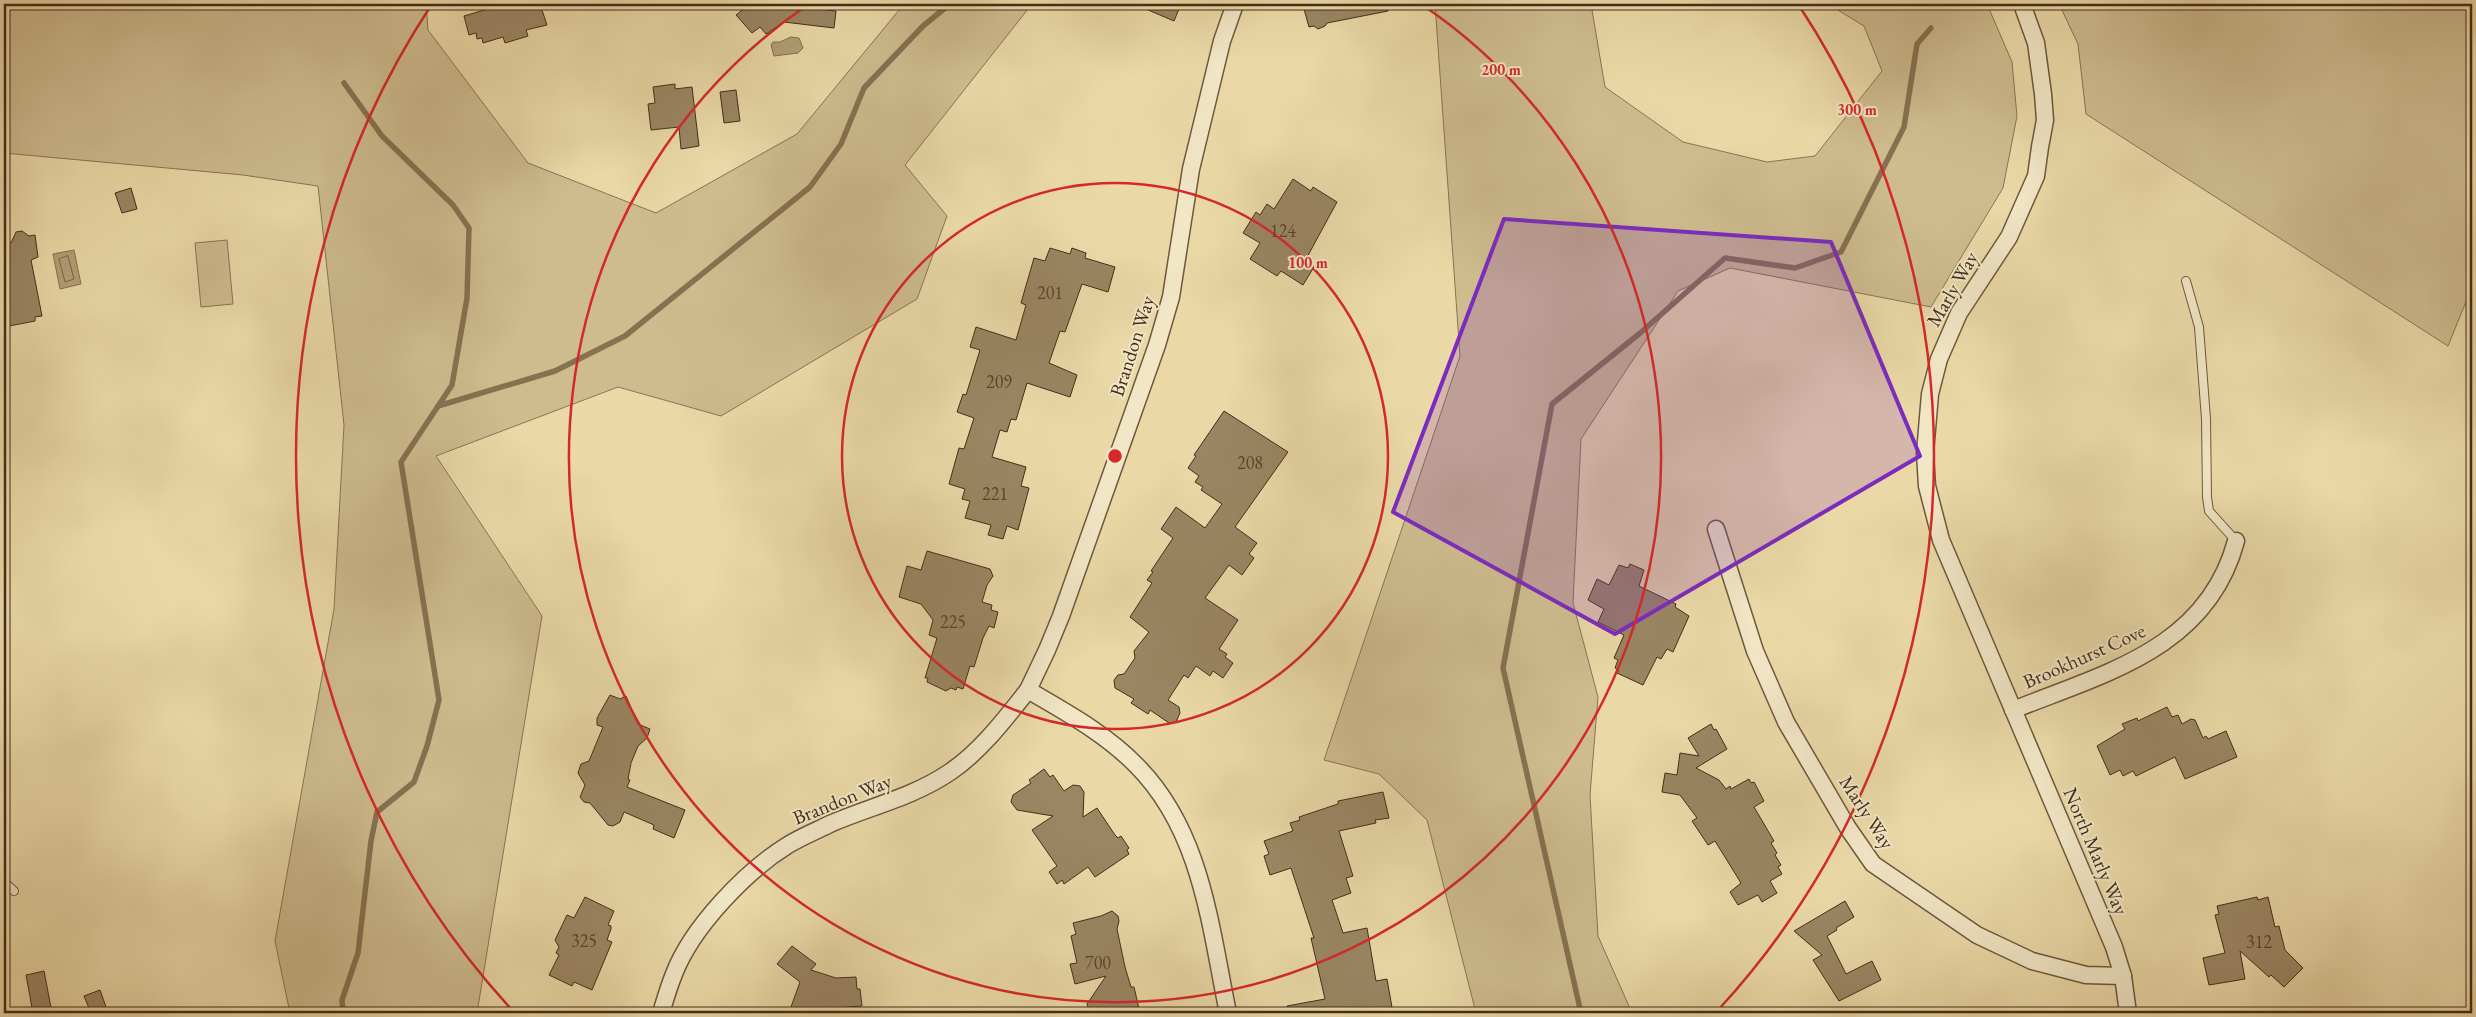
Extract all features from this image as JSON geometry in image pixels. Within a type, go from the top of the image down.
[{"type":"street","name":"Brandon Way","points":[[661,1013],[674,972],[702,925],[741,882],[788,845],[834,823],[919,790],[951,771],[984,742],[1028,690],[1048,650],[1061,616],[1157,344],[1171,297],[1191,169],[1222,41],[1236,4]]},
{"type":"street","name":"Marly Way","points":[[2013,710],[1941,540],[1930,503],[1925,453],[1930,394],[1949,334],[1973,290],[2009,237],[2036,176],[2044,120],[2043,94],[2036,44],[2022,4]]},
{"type":"street","name":"Marly Way","points":[[1716,530],[1755,651],[1786,722],[1848,828],[1873,864],[1977,935],[2032,961],[2086,975],[2122,976]]},
{"type":"street","name":"Brookhurst Cove","points":[[2013,710],[2130,663],[2153,651],[2192,619],[2220,583],[2231,561],[2236,541]]},
{"type":"street","points":[[1028,690],[1106,739],[1136,765],[1158,790],[1175,816],[1190,846],[1199,877],[1228,1013]]},
{"type":"street","name":"North Marly Way","points":[[2013,710],[2114,947],[2122,976],[2128,1013]]},
{"type":"lane","points":[[2186,282],[2199,327],[2206,419],[2207,497],[2209,510],[2236,541]]},
{"type":"lane","points":[[4,882],[14,891]]},
{"type":"highlighted area","points":[[1504,219],[1831,242],[1920,456],[1615,634],[1393,512]]},
{"type":"shaded area","points":[[4,4],[426,4],[428,30],[528,163],[656,213],[797,134],[904,4],[1032,4],[905,165],[947,216],[917,299],[721,416],[618,387],[436,456],[542,616],[477,1013],[290,1013],[275,941],[334,609],[344,425],[318,186],[243,175],[4,153]]},
{"type":"shaded area","points":[[1435,4],[1591,4],[1605,87],[1683,142],[1767,162],[1815,156],[1882,71],[1864,26],[1828,4],[1987,4],[2012,62],[2017,116],[2003,188],[1931,307],[1730,268],[1678,291],[1581,439],[1573,603],[1598,697],[1590,795],[1598,936],[1632,1013],[1476,1013],[1427,820],[1379,774],[1324,760],[1460,356]]},
{"type":"shaded area","points":[[2059,4],[2472,4],[2472,287],[2448,346],[2086,114],[2078,44]]},
{"type":"shaded area","points":[[227,240],[233,304],[201,307],[195,243]]},
{"type":"water","points":[[791,37],[799,38],[803,48],[798,53],[774,56],[771,45],[773,42],[780,42]]},
{"type":"water","points":[[74,250],[81,284],[60,289],[53,254]]},
{"type":"building","points":[[505,4],[540,4],[547,25],[526,30],[528,36],[505,43],[503,37],[483,43],[482,38],[477,39],[476,33],[469,35],[464,16]]},
{"type":"building","points":[[750,4],[810,4],[810,8],[836,11],[834,28],[784,22],[766,34],[760,27],[752,33],[736,15]]},
{"type":"building","points":[[1134,4],[1181,4],[1174,21]]},
{"type":"building","points":[[1306,4],[1387,4],[1388,11],[1327,23],[1318,29],[1314,26],[1309,27],[1304,9],[1307,8]]},
{"type":"building","points":[[675,84],[675,89],[692,87],[699,146],[681,149],[679,127],[651,130],[648,104],[655,103],[653,87]]},
{"type":"building","points":[[736,90],[740,121],[724,123],[720,92]]},
{"type":"building","points":[[1293,179],[1311,191],[1313,187],[1337,202],[1305,261],[1314,267],[1303,285],[1281,271],[1277,276],[1250,259],[1260,243],[1243,233],[1256,212],[1260,215],[1267,204],[1274,209]]},
{"type":"building","points":[[131,188],[137,209],[122,213],[115,193]]},
{"type":"building","points":[[22,231],[29,236],[35,235],[38,257],[31,260],[42,316],[35,317],[35,321],[4,327],[4,244],[11,243],[16,232]]},
{"type":"building","points":[[1050,248],[1070,254],[1072,248],[1086,253],[1085,258],[1115,267],[1108,292],[1082,284],[1065,332],[1060,331],[1049,363],[1077,375],[1070,397],[1027,383],[1016,420],[1011,419],[1007,432],[1000,430],[992,457],[1026,467],[1021,486],[1029,488],[1018,530],[1007,526],[1003,539],[988,535],[991,525],[965,518],[970,501],[962,499],[965,489],[949,484],[959,448],[964,449],[974,418],[957,412],[963,394],[966,395],[980,350],[970,347],[976,327],[1016,340],[1026,305],[1021,303],[1034,258],[1045,261]]},
{"type":"building","points":[[1224,411],[1288,452],[1235,527],[1257,543],[1249,554],[1254,558],[1242,575],[1229,565],[1205,598],[1238,620],[1219,649],[1227,654],[1225,657],[1233,663],[1223,678],[1213,671],[1210,676],[1196,666],[1188,678],[1184,675],[1168,700],[1179,707],[1180,713],[1176,722],[1169,723],[1150,710],[1148,714],[1131,703],[1134,699],[1115,688],[1114,680],[1118,675],[1124,674],[1135,658],[1134,651],[1149,632],[1130,617],[1152,583],[1147,580],[1153,572],[1151,571],[1173,538],[1161,529],[1176,507],[1205,528],[1222,504],[1201,490],[1203,487],[1195,482],[1199,476],[1188,468],[1196,456],[1194,455]]},
{"type":"building","points":[[927,551],[990,569],[993,576],[987,585],[982,602],[992,605],[991,610],[998,612],[994,628],[989,626],[983,638],[974,667],[970,666],[963,689],[957,687],[956,690],[951,688],[946,691],[927,682],[928,678],[925,678],[937,638],[929,635],[933,620],[921,604],[899,597],[907,566],[921,570]]},
{"type":"building","points":[[1630,564],[1644,570],[1639,586],[1676,604],[1675,607],[1689,616],[1673,652],[1667,649],[1661,659],[1657,657],[1643,685],[1617,673],[1619,670],[1615,668],[1618,660],[1614,658],[1624,635],[1598,622],[1604,609],[1588,600],[1597,579],[1609,585],[1619,565],[1628,568]]},
{"type":"building","points":[[610,695],[620,699],[626,696],[638,724],[650,729],[647,738],[638,746],[631,763],[628,779],[630,780],[627,787],[685,810],[674,838],[653,829],[654,825],[624,812],[620,822],[613,826],[608,825],[590,803],[584,802],[580,797],[585,785],[578,773],[581,764],[589,761],[603,727],[597,725],[597,718]]},
{"type":"building","points":[[2167,707],[2172,717],[2178,715],[2182,724],[2191,719],[2195,720],[2203,738],[2206,736],[2208,739],[2226,731],[2237,757],[2185,779],[2175,757],[2136,776],[2133,771],[2123,776],[2120,770],[2110,775],[2097,746],[2125,729],[2122,724],[2137,718],[2138,721]]},
{"type":"building","points":[[1711,724],[1714,730],[1716,729],[1727,749],[1696,768],[1719,780],[1726,789],[1730,786],[1731,789],[1749,779],[1751,783],[1754,782],[1764,801],[1754,807],[1774,841],[1771,843],[1777,853],[1775,855],[1781,865],[1778,867],[1782,874],[1770,881],[1777,893],[1762,902],[1758,895],[1738,905],[1730,892],[1741,883],[1715,841],[1708,845],[1692,821],[1697,818],[1680,795],[1662,792],[1665,773],[1677,775],[1680,753],[1699,756],[1688,738]]},
{"type":"building","points":[[1044,769],[1050,777],[1053,775],[1064,791],[1073,785],[1080,786],[1084,792],[1083,817],[1097,808],[1115,835],[1118,838],[1121,836],[1129,848],[1127,850],[1129,854],[1095,877],[1088,867],[1064,884],[1062,880],[1057,884],[1049,872],[1057,866],[1032,830],[1053,816],[1017,810],[1011,802],[1013,795],[1031,783],[1029,780]]},
{"type":"building","points":[[1383,792],[1389,818],[1375,820],[1376,823],[1339,831],[1353,876],[1346,878],[1351,893],[1332,900],[1343,933],[1367,928],[1376,981],[1387,979],[1393,1013],[1288,1013],[1287,1006],[1325,999],[1311,938],[1314,938],[1291,868],[1270,875],[1264,856],[1269,854],[1264,841],[1293,831],[1290,823],[1300,820],[1299,817],[1338,804],[1338,801]]},
{"type":"building","points":[[585,897],[614,911],[608,925],[611,926],[611,929],[607,940],[612,942],[592,990],[574,982],[572,986],[549,975],[559,955],[556,953],[559,947],[555,940],[567,915],[574,918]]},
{"type":"building","points":[[2257,897],[2258,900],[2268,897],[2275,927],[2279,926],[2285,950],[2303,968],[2284,987],[2271,975],[2269,977],[2240,951],[2245,979],[2209,985],[2203,958],[2225,953],[2215,915],[2219,914],[2217,906]]},
{"type":"building","points":[[1845,901],[1854,917],[1827,936],[1846,974],[1872,961],[1881,980],[1839,1001],[1813,960],[1822,955],[1794,931]]},
{"type":"building","points":[[1112,911],[1118,916],[1117,929],[1125,967],[1131,987],[1134,987],[1140,1013],[1093,1013],[1089,1010],[1087,1004],[1106,976],[1075,984],[1070,964],[1077,963],[1071,936],[1076,934],[1073,923],[1101,916]]},
{"type":"building","points":[[792,946],[816,964],[811,970],[836,978],[856,977],[862,1006],[836,1008],[834,1013],[795,1013],[797,1009],[791,1007],[800,982],[777,964]]},
{"type":"building","points":[[44,971],[52,1013],[33,1013],[26,975]]},
{"type":"building","points":[[100,990],[107,1010],[91,1013],[84,996]]},
{"type":"waterway","points":[[438,406],[555,371],[625,336],[810,187],[841,144],[864,88],[923,26],[950,4]]},
{"type":"waterway","points":[[1581,1013],[1503,668],[1552,404],[1639,334],[1725,258],[1795,268],[1841,252],[1904,127],[1917,44],[1931,28]]},
{"type":"waterway","points":[[343,1013],[342,1000],[358,953],[371,841],[377,812],[414,782],[427,746],[439,700],[401,462],[452,385],[467,298],[469,228],[453,205],[382,136],[344,83]]}]
